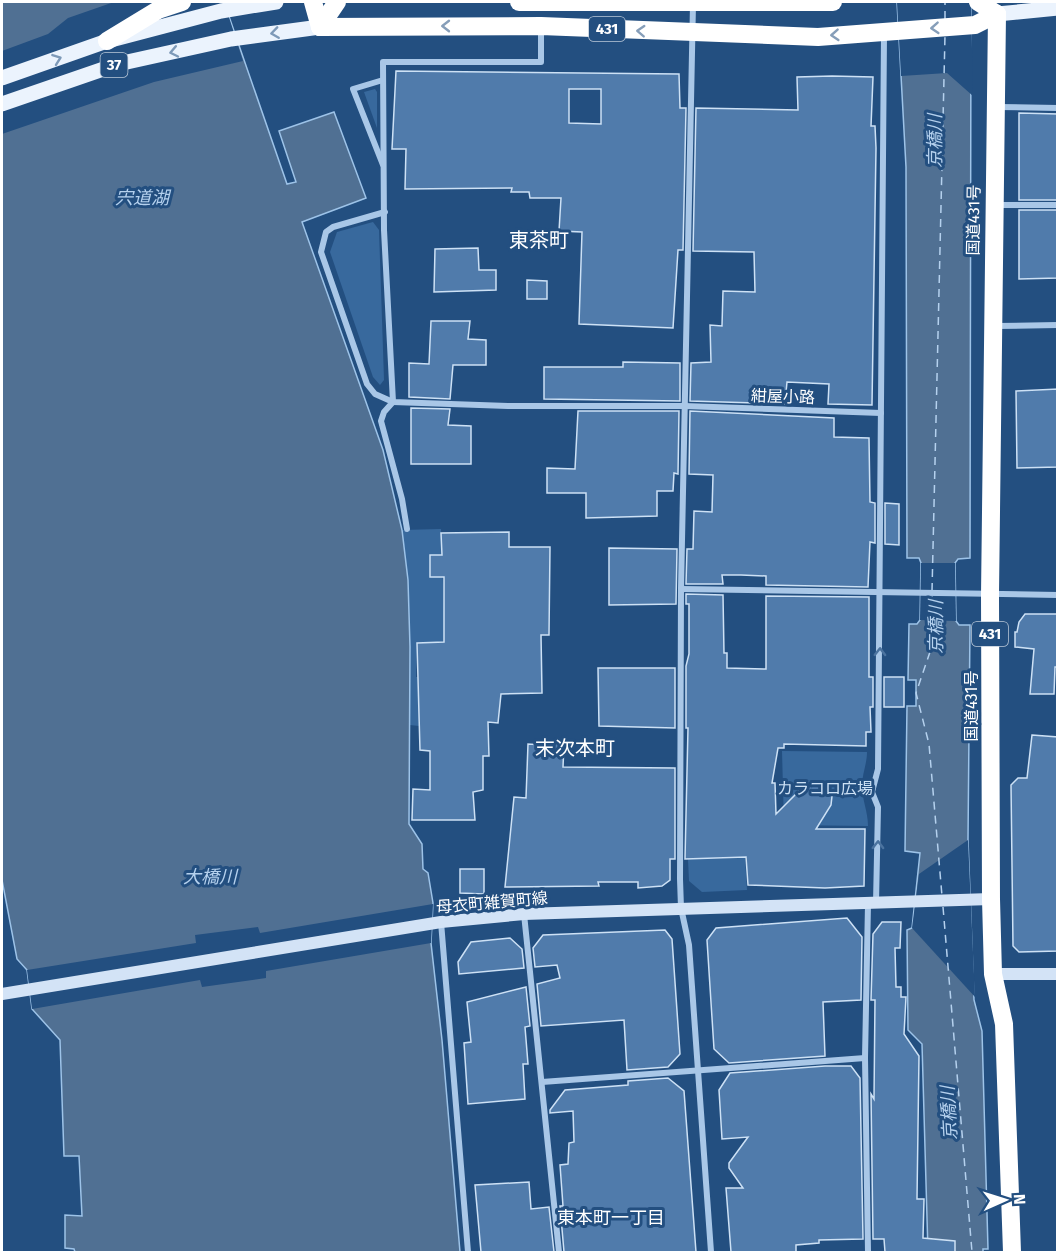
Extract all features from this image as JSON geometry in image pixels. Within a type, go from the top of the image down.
[{"type":"highway","points":[[107,41],[158,10],[182,2]]},
{"type":"highway","points":[[313,2],[320,27]]},
{"type":"highway","points":[[320,27],[338,2]]},
{"type":"highway","name":"431","points":[[519,2],[833,2]]},
{"type":"highway","points":[[978,2],[997,14]]},
{"type":"highway","name":"431","points":[[320,27],[541,26],[818,37],[975,25],[997,14]]},
{"type":"highway","name":"国道431号","points":[[997,14],[994,107],[990,595],[982,899],[993,974],[1004,1024],[1012,1252]]},
{"type":"main road","name":"37","points":[[2,78],[107,41],[221,11],[276,2]]},
{"type":"main road","points":[[997,14],[1058,8]]},
{"type":"main road","name":"37","points":[[2,104],[118,64],[231,39],[320,27]]},
{"type":"main road","name":"母衣町雑賀町線","points":[[2,994],[441,922],[524,914],[982,899]]},
{"type":"main road","points":[[993,974],[1058,974]]},
{"type":"street","points":[[693,2],[681,590],[681,908],[689,945],[696,1070],[711,1252]]},
{"type":"street","points":[[393,402],[385,212],[382,62],[541,62],[541,26]]},
{"type":"street","points":[[868,1252],[865,1058],[878,807],[872,792],[878,769],[881,413],[889,31]]},
{"type":"street","points":[[383,80],[353,89],[384,168]]},
{"type":"street","points":[[994,107],[1058,108]]},
{"type":"street","points":[[993,205],[1058,205]]},
{"type":"street","points":[[385,212],[333,228],[327,232],[321,252],[367,384],[375,394],[393,402]]},
{"type":"street","points":[[992,326],[1058,325]]},
{"type":"street","points":[[393,402],[384,412],[381,421],[402,499],[407,529]]},
{"type":"street","name":"紺屋小路","points":[[393,402],[684,406],[881,413]]},
{"type":"street","points":[[681,590],[1058,595]]},
{"type":"street","points":[[524,914],[559,1252]]},
{"type":"street","points":[[441,922],[468,1252]]},
{"type":"street","points":[[542,1082],[865,1058]]},
{"type":"green space","points":[[375,89],[377,92],[377,128],[364,92]]},
{"type":"green space","points":[[373,222],[379,230],[384,380],[380,385],[373,377],[330,252],[337,232]]},
{"type":"green space","points":[[441,529],[444,612],[456,613],[457,666],[429,646],[428,642],[417,643],[416,677],[436,677],[420,700],[419,726],[410,725],[405,553],[402,530]]},
{"type":"green space","name":"カラコロ広場","points":[[782,751],[867,752],[862,786],[868,826],[784,825]]},
{"type":"green space","points":[[745,858],[747,890],[702,892],[689,881],[688,859]]},
{"type":"water","name":"大橋川","points":[[2,2],[224,2],[287,184],[296,182],[279,131],[334,112],[366,198],[302,222],[383,450],[402,530],[408,580],[410,647],[409,824],[422,844],[423,869],[428,873],[433,903],[431,943],[442,1040],[460,1252],[75,1252],[74,1249],[65,1248],[65,1215],[82,1216],[79,1156],[64,1156],[60,1040],[32,1009],[27,970],[17,959],[2,880]]},
{"type":"water","name":"京橋川","points":[[897,2],[971,2],[970,558],[958,559],[955,563],[956,621],[959,625],[970,625],[968,840],[974,1000],[982,1031],[988,1249],[983,1249],[983,1252],[928,1252],[922,1044],[908,1030],[907,930],[912,928],[920,853],[905,851],[907,706],[916,706],[916,680],[908,680],[909,624],[917,624],[920,620],[921,563],[919,558],[907,558],[906,167]]},
{"type":"pier","points":[[114,2],[224,2],[243,61],[154,82],[2,134],[2,51],[48,34],[68,18]]},
{"type":"pier","points":[[897,2],[971,2],[973,96],[947,73],[901,76]]},
{"type":"pier","points":[[921,563],[955,563],[956,621],[920,620]]},
{"type":"pier","points":[[968,840],[975,997],[912,928],[919,874]]},
{"type":"pier","points":[[433,904],[431,943],[266,971],[266,978],[202,987],[200,980],[32,1009],[27,970],[196,943],[195,935],[258,927],[260,933]]},
{"type":"building","points":[[396,71],[679,74],[680,108],[686,108],[683,250],[678,250],[673,328],[579,324],[582,232],[559,231],[561,198],[530,198],[529,192],[511,192],[512,188],[405,189],[406,149],[392,149]],"holes":[[[569,89],[601,89],[601,124],[569,123]]]},
{"type":"building","points":[[797,77],[873,77],[871,126],[875,126],[876,148],[872,405],[828,404],[829,384],[787,382],[785,404],[690,401],[691,363],[711,362],[710,325],[722,326],[723,291],[755,292],[754,252],[693,251],[696,108],[798,110]]},
{"type":"building","points":[[1019,113],[1058,114],[1058,200],[1019,200]]},
{"type":"building","points":[[1019,210],[1058,210],[1058,278],[1019,279]]},
{"type":"building","points":[[478,248],[479,270],[496,270],[496,290],[434,292],[435,249]]},
{"type":"building","points":[[527,280],[547,281],[547,299],[527,299]]},
{"type":"building","points":[[431,321],[470,321],[468,339],[486,340],[486,365],[453,365],[450,399],[409,397],[409,363],[429,364]]},
{"type":"building","points":[[623,362],[680,363],[680,401],[544,399],[544,367],[623,367]]},
{"type":"building","points":[[1058,389],[1058,467],[1017,468],[1016,391]]},
{"type":"building","points":[[411,408],[450,409],[448,425],[471,426],[471,464],[411,464]]},
{"type":"building","points":[[578,411],[679,411],[678,474],[674,473],[673,491],[657,491],[657,516],[586,518],[586,493],[547,493],[547,468],[575,469]]},
{"type":"building","points":[[690,411],[834,418],[834,437],[869,438],[870,502],[875,503],[875,543],[870,542],[868,587],[766,585],[766,576],[741,575],[722,575],[723,584],[686,584],[687,549],[693,549],[694,511],[712,512],[713,475],[689,474]]},
{"type":"building","points":[[885,503],[899,504],[899,545],[885,544]]},
{"type":"building","points":[[509,532],[509,547],[550,547],[549,635],[541,635],[542,693],[501,694],[498,723],[488,722],[489,756],[483,756],[483,790],[473,792],[475,820],[412,820],[413,789],[430,790],[430,751],[420,750],[417,643],[444,642],[444,577],[430,577],[430,555],[442,555],[441,533]]},
{"type":"building","points":[[609,548],[677,549],[676,604],[609,605]]},
{"type":"building","points":[[686,594],[723,595],[724,653],[727,653],[727,668],[766,669],[766,596],[869,597],[869,677],[873,677],[873,707],[870,707],[871,732],[866,732],[866,746],[784,744],[784,748],[778,748],[772,783],[775,783],[776,814],[808,782],[820,781],[829,787],[832,796],[831,805],[816,829],[865,829],[864,886],[825,888],[748,885],[746,857],[685,859],[688,728],[686,728],[686,666],[689,654],[689,604],[686,604]]},
{"type":"building","points":[[1025,614],[1058,614],[1058,667],[1055,667],[1054,694],[1030,694],[1034,649],[1015,647],[1015,632]]},
{"type":"building","points":[[598,668],[675,668],[675,728],[599,726]]},
{"type":"building","points":[[884,677],[904,677],[904,707],[884,707]]},
{"type":"building","points":[[1032,735],[1058,737],[1058,951],[1019,952],[1013,946],[1011,785],[1018,778],[1027,778]]},
{"type":"building","points":[[543,743],[564,744],[563,767],[675,768],[675,859],[670,859],[670,880],[662,886],[638,888],[638,882],[598,882],[599,886],[505,887],[514,797],[526,798],[528,744],[543,745]]},
{"type":"building","points":[[460,869],[484,869],[484,894],[460,893]]},
{"type":"building","points":[[847,918],[862,937],[861,1000],[823,1002],[825,1056],[729,1063],[714,1049],[707,940],[716,928]]},
{"type":"building","points":[[882,922],[901,922],[900,948],[895,948],[896,987],[901,987],[901,997],[906,997],[904,1034],[919,1056],[917,1199],[924,1199],[923,1238],[955,1241],[955,1252],[885,1252],[884,1239],[873,1239],[871,1094],[874,1099],[875,1000],[871,1000],[873,934]]},
{"type":"building","points":[[665,930],[672,939],[680,1054],[668,1067],[627,1070],[624,1020],[541,1026],[537,984],[560,978],[557,965],[535,967],[533,948],[543,935]]},
{"type":"building","points":[[510,938],[522,949],[524,968],[459,974],[458,962],[471,942]]},
{"type":"building","points":[[526,987],[530,1026],[525,1027],[528,1064],[523,1064],[525,1099],[468,1104],[464,1043],[471,1042],[467,1002]]},
{"type":"building","points":[[851,1066],[860,1078],[863,1239],[819,1240],[819,1243],[796,1245],[796,1252],[731,1252],[726,1188],[743,1188],[729,1168],[729,1163],[748,1137],[722,1139],[719,1090],[730,1073]]},
{"type":"building","points":[[668,1078],[684,1091],[696,1252],[564,1252],[560,1206],[563,1206],[560,1165],[568,1164],[569,1143],[574,1142],[573,1111],[550,1113],[550,1110],[565,1090],[628,1085],[628,1081]]},
{"type":"building","points":[[529,1182],[531,1209],[549,1207],[554,1252],[481,1252],[475,1185]]},
{"type":"ferry route","points":[[945,2],[945,19]]},
{"type":"ferry route","points":[[932,591],[945,35]]},
{"type":"ferry route","points":[[932,596],[931,649],[916,693],[929,744],[942,896]]},
{"type":"ferry route","points":[[943,907],[972,1252]]},
{"type":"district","name":"東茶町","points":[[539,240]]},
{"type":"district","name":"末次本町","points":[[575,748]]},
{"type":"district","name":"東本町一丁目","points":[[611,1218]]},
{"type":"water label","name":"宍道湖","points":[[142,198]]}]
